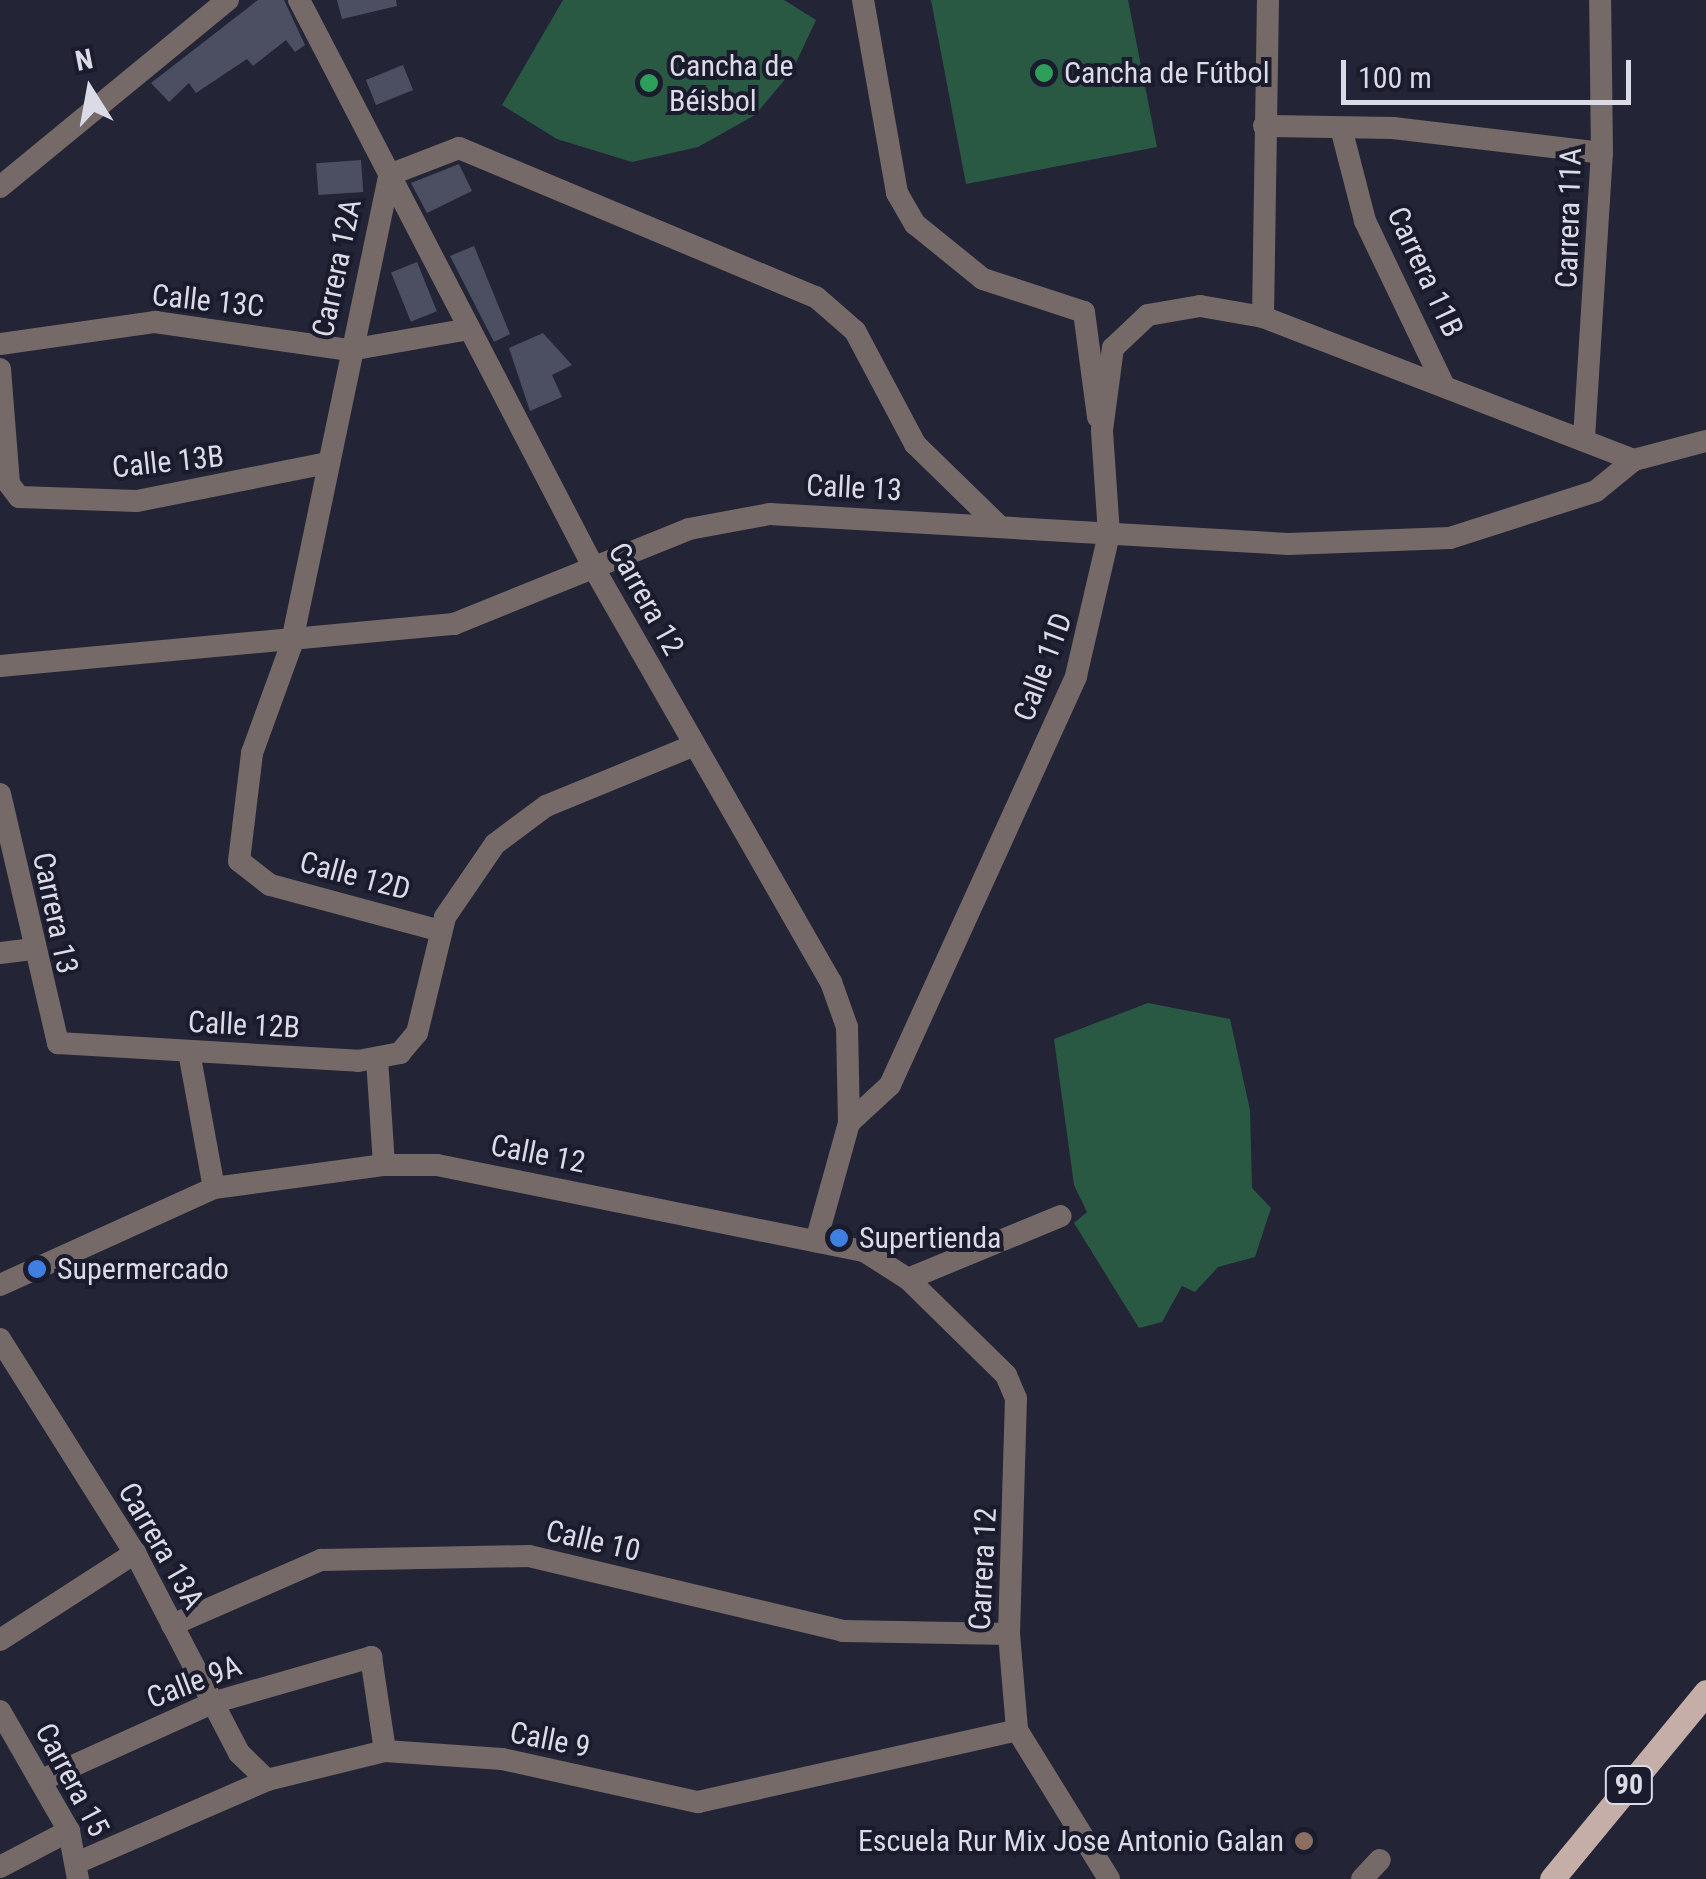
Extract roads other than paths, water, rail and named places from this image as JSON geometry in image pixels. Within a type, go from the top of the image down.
[{"type":"main road","name":"90","points":[[1552,1879],[1706,1692]]},
{"type":"street","points":[[0,187],[228,0]]},
{"type":"street","name":"Carrera 12","points":[[299,0],[596,572],[692,746],[831,982],[848,1027],[850,1123],[816,1241]]},
{"type":"street","points":[[863,0],[897,193],[915,224],[983,279],[1084,312],[1102,430]]},
{"type":"street","points":[[1264,317],[1268,0]]},
{"type":"street","name":"Carrera 11A","points":[[1584,438],[1602,153],[1600,0]]},
{"type":"street","points":[[1264,126],[1341,128],[1602,153]]},
{"type":"street","name":"Carrera 11B","points":[[1341,128],[1365,221],[1442,382]]},
{"type":"street","name":"Carrera 12A","points":[[253,878],[239,861],[252,752],[290,646],[389,175],[459,148],[816,297],[855,331],[915,444],[1000,527]]},
{"type":"street","name":"Calle 11D","points":[[850,1123],[890,1086],[1076,676],[1109,534],[1102,430],[1113,348],[1148,314],[1200,306],[1264,317],[1442,382],[1634,460]]},
{"type":"street","name":"Calle 13C","points":[[0,344],[154,322],[350,350],[469,329]]},
{"type":"street","points":[[0,369],[1,395]]},
{"type":"street","name":"Calle 13B","points":[[1,395],[13,494],[138,502],[327,463]]},
{"type":"street","name":"Calle 13","points":[[0,666],[146,649],[290,646],[454,624],[596,572],[689,529],[770,514],[1289,544],[1450,538],[1596,491],[1634,460],[1706,441]]},
{"type":"street","points":[[384,1165],[377,1059],[400,1053],[417,1032],[442,931],[495,844],[546,806],[692,746]]},
{"type":"street","name":"Carrera 13","points":[[0,794],[32,949],[58,1043]]},
{"type":"street","name":"Calle 12D","points":[[253,878],[442,931]]},
{"type":"street","points":[[0,952],[32,949]]},
{"type":"street","name":"Calle 12B","points":[[58,1043],[377,1059]]},
{"type":"street","points":[[189,1052],[214,1188]]},
{"type":"street","name":"Calle 12","points":[[0,1285],[214,1188],[384,1165],[437,1165],[864,1251],[908,1280]]},
{"type":"street","points":[[908,1280],[1061,1216]]},
{"type":"street","name":"Carrera 12","points":[[908,1280],[1006,1375],[1016,1398],[1008,1634],[1017,1730],[1109,1879]]},
{"type":"street","name":"Carrera 13A","points":[[0,1339],[8,1368],[135,1553],[252,1773],[267,1780]]},
{"type":"street","points":[[0,1640],[135,1553]]},
{"type":"street","name":"Calle 10","points":[[172,1625],[321,1560],[529,1556],[843,1631],[1008,1634]]},
{"type":"street","name":"Calle 9A","points":[[44,1780],[212,1703],[371,1657],[385,1751]]},
{"type":"street","name":"Carrera 15","points":[[0,1711],[44,1780],[69,1831],[79,1870]]},
{"type":"street","name":"Calle 9","points":[[79,1870],[267,1780],[385,1751],[502,1759],[698,1802],[1017,1730]]},
{"type":"street","points":[[0,1867],[69,1831]]},
{"type":"street","points":[[1362,1879],[1380,1860]]},
{"type":"place","name":"Cancha de Fútbol","points":[[1044,73]]},
{"type":"place","name":"Cancha de Béisbol","points":[[649,83]]},
{"type":"place","name":"Supertienda","points":[[839,1238]]},
{"type":"place","name":"Supermercado","points":[[37,1269]]},
{"type":"place","name":"Escuela Rur Mix Jose Antonio Galan","points":[[1304,1841]]}]
